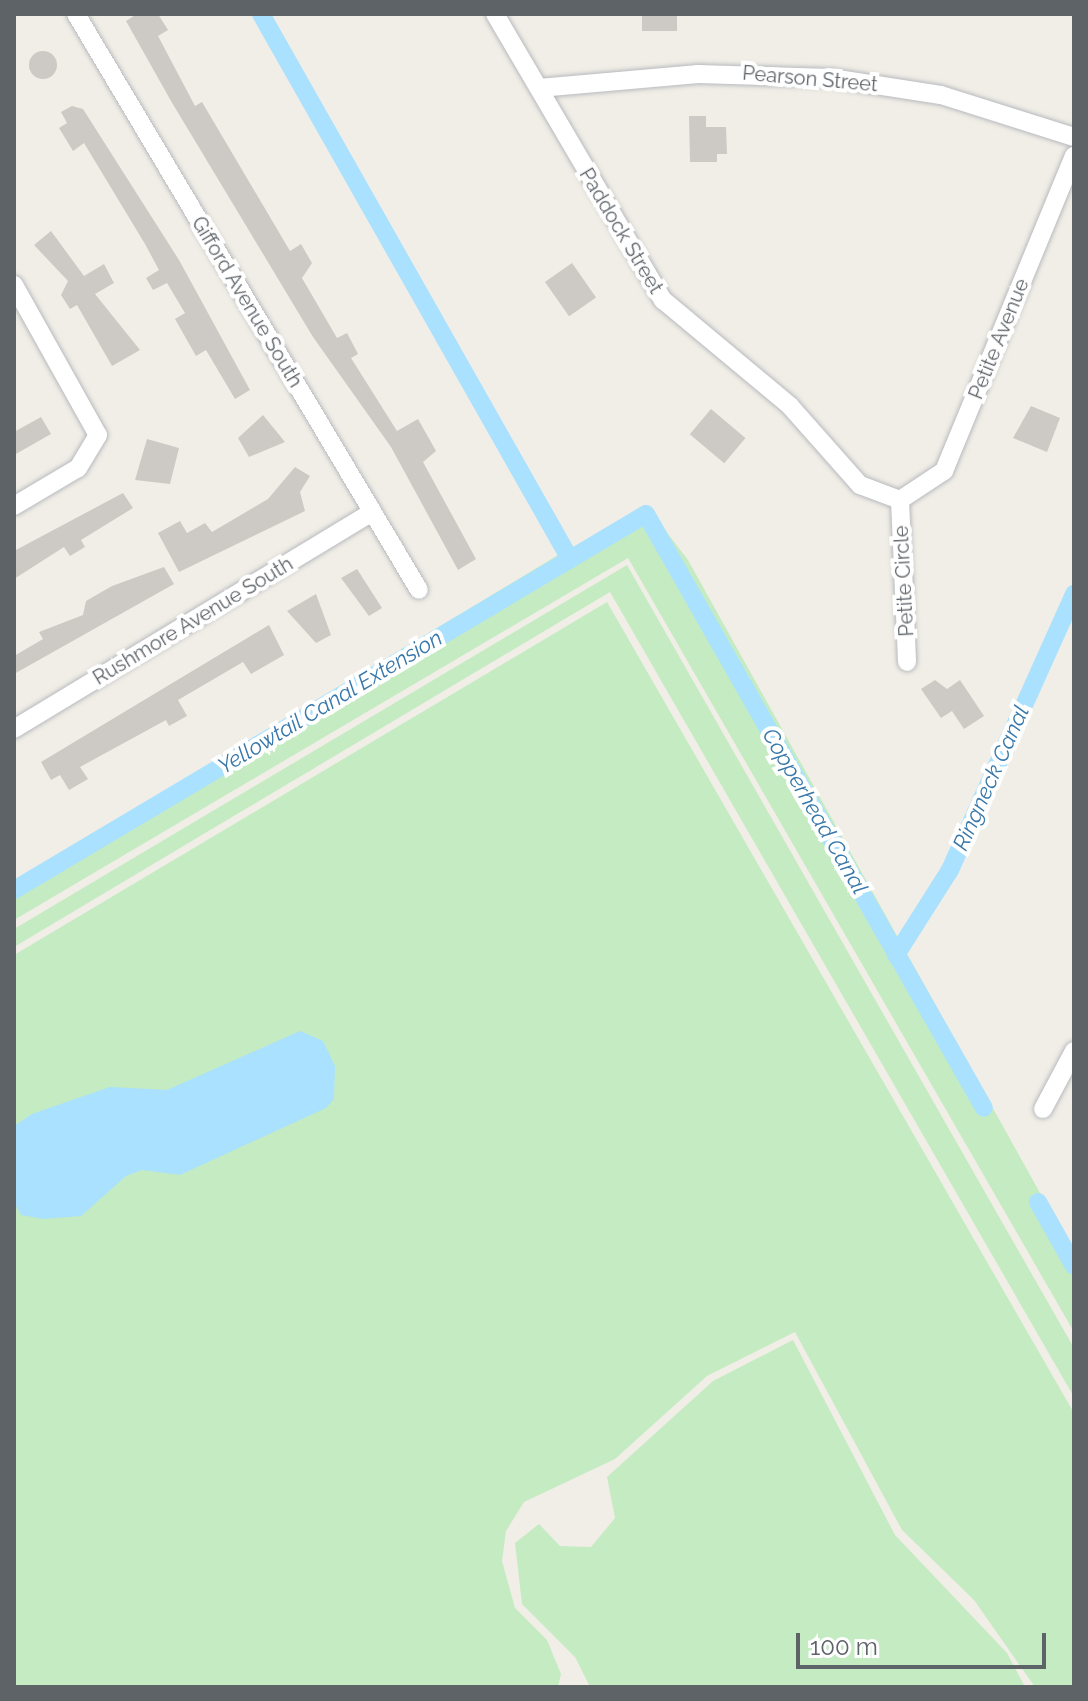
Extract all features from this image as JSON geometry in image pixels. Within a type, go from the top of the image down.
[{"type":"street","name":"Gifford Avenue South","points":[[76,14],[419,590]]},
{"type":"street","name":"Paddock Street","points":[[495,14],[663,300],[790,406],[860,485],[900,500]]},
{"type":"street","name":"Pearson Street","points":[[539,88],[698,74],[831,78],[941,95],[1074,137]]},
{"type":"street","name":"Petite Avenue","points":[[900,500],[931,485],[950,458],[1074,156]]},
{"type":"street","points":[[14,285],[98,435],[78,468],[14,506]]},
{"type":"street","name":"Petite Circle","points":[[900,500],[907,662]]},
{"type":"street","name":"Rushmore Avenue South","points":[[14,729],[373,512]]},
{"type":"street","points":[[1043,1109],[1074,1051]]},
{"type":"green space","points":[[632,518],[662,526],[688,560],[1074,1254],[1074,1332],[628,558],[14,920],[14,883],[563,552]]},
{"type":"green space","points":[[627,565],[1074,1348],[1074,1397],[610,592],[14,947],[14,929]]},
{"type":"green space","points":[[607,602],[1074,1413],[1074,1687],[1035,1687],[974,1600],[902,1530],[795,1332],[707,1376],[615,1459],[524,1502],[506,1531],[502,1561],[515,1608],[547,1640],[561,1674],[558,1687],[14,1687],[14,955]]},
{"type":"green space","points":[[793,1340],[895,1535],[1007,1653],[1025,1687],[590,1687],[575,1657],[522,1604],[515,1543],[539,1524],[560,1546],[591,1547],[615,1518],[607,1477],[713,1381]]},
{"type":"water","points":[[300,1031],[323,1041],[335,1066],[334,1099],[326,1108],[180,1175],[142,1170],[126,1176],[81,1216],[43,1219],[21,1215],[15,1204],[14,1126],[32,1114],[110,1087],[167,1090]]},
{"type":"building","points":[[137,14],[158,14],[168,30],[158,36],[195,106],[202,102],[290,251],[301,244],[312,263],[302,278],[337,338],[347,333],[358,354],[351,358],[397,431],[418,419],[436,451],[423,462],[476,559],[458,570],[391,447],[313,337],[171,101],[126,21]]},
{"type":"building","points":[[642,14],[677,14],[677,31],[642,31]]},
{"type":"building","points":[[43,51],[53,55],[57,65],[53,75],[43,79],[33,75],[29,65],[33,55]]},
{"type":"building","points":[[72,106],[83,109],[179,260],[250,390],[235,399],[206,350],[196,356],[175,319],[185,313],[167,283],[153,290],[146,278],[159,270],[84,143],[73,151],[59,128],[67,123],[61,112]]},
{"type":"building","points":[[689,116],[706,116],[706,127],[726,127],[727,154],[717,154],[717,162],[690,162]]},
{"type":"building","points":[[51,231],[84,276],[104,264],[114,283],[95,294],[140,350],[112,366],[77,305],[70,309],[61,295],[68,281],[34,245]]},
{"type":"building","points":[[572,263],[596,297],[569,316],[545,282]]},
{"type":"building","points":[[1031,406],[1060,418],[1047,452],[1013,438]]},
{"type":"building","points":[[711,409],[745,438],[724,463],[690,434]]},
{"type":"building","points":[[263,415],[285,442],[249,457],[238,438]]},
{"type":"building","points":[[41,417],[51,434],[14,455],[14,432]]},
{"type":"building","points":[[147,439],[179,448],[170,484],[135,480]]},
{"type":"building","points":[[295,467],[310,476],[300,492],[305,511],[179,572],[158,533],[180,521],[187,533],[205,523],[212,532],[268,499]]},
{"type":"building","points":[[123,493],[133,508],[81,540],[85,547],[70,556],[64,547],[14,579],[14,551]]},
{"type":"building","points":[[164,567],[174,584],[14,674],[14,656],[43,639],[39,632],[83,615],[86,601],[112,586]]},
{"type":"building","points":[[357,569],[382,608],[369,616],[341,578]]},
{"type":"building","points":[[316,594],[331,635],[316,643],[287,611]]},
{"type":"building","points":[[269,625],[284,655],[251,674],[243,662],[178,700],[187,716],[169,726],[166,720],[80,767],[88,779],[69,790],[60,775],[51,780],[41,762]]},
{"type":"building","points":[[935,680],[947,689],[960,680],[984,716],[964,729],[952,711],[941,718],[921,689]]},
{"type":"waterway","points":[[261,14],[570,559]]},
{"type":"waterway","name":"Yellowtail Canal Extension","points":[[14,890],[646,514],[984,1108]]},
{"type":"waterway","name":"Ringneck Canal","points":[[896,955],[950,870],[1074,594]]},
{"type":"waterway","name":"Copperhead Canal","points":[[1038,1202],[1074,1266]]}]
